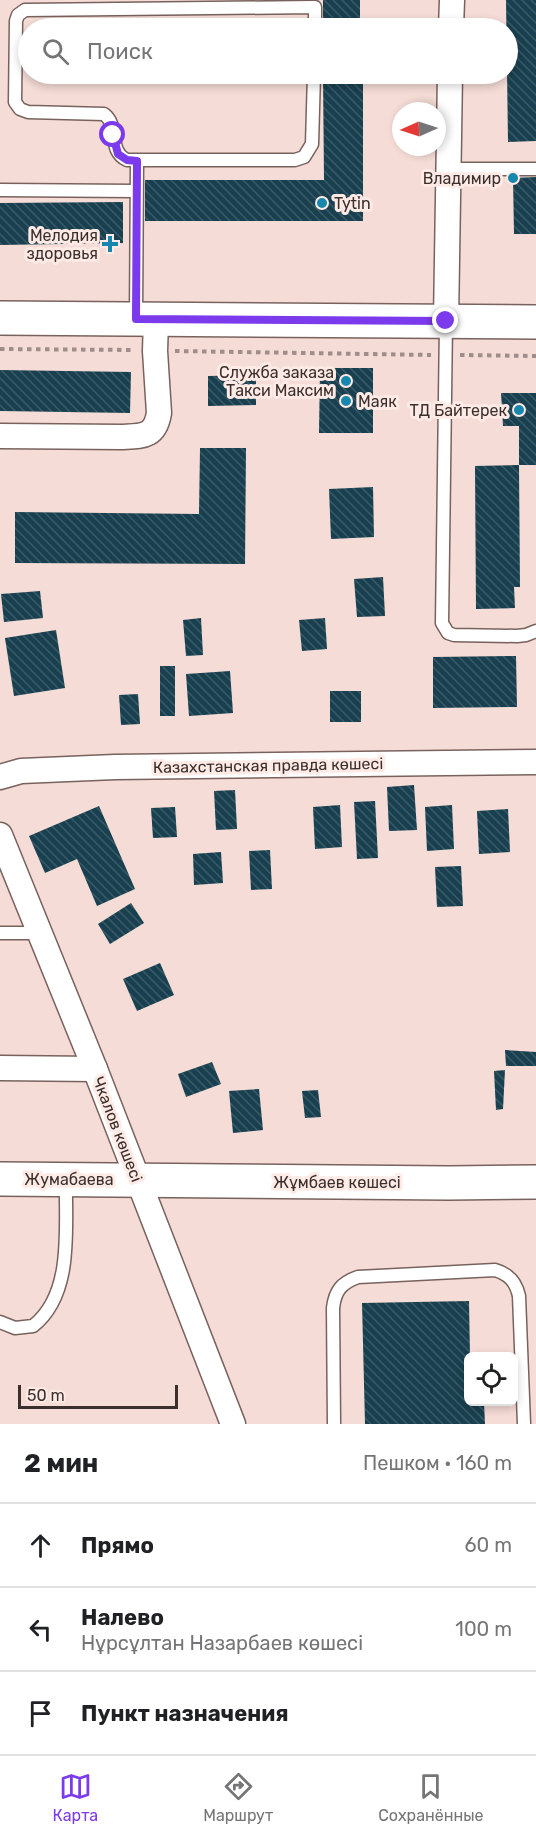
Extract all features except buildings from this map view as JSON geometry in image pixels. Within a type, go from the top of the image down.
[{"type":"main road","points":[[0,318],[149,330],[446,321],[536,322]]},
{"type":"main road","name":"Жумабаева","points":[[0,1179],[138,1179]]},
{"type":"main road","name":"Жұмбаев көшесі","points":[[138,1179],[536,1182]]},
{"type":"street","points":[[451,18],[452,0]]},
{"type":"street","points":[[446,321],[450,84]]},
{"type":"street","points":[[0,436],[123,437],[149,434],[157,423],[159,413],[149,330]]},
{"type":"street","name":"Казахстанская правда көшесі","points":[[0,777],[21,771],[116,767],[536,762]]},
{"type":"street","name":"Чкалов көшесі","points":[[0,836],[95,1069],[233,1424]]},
{"type":"street","points":[[0,1068],[95,1069]]},
{"type":"lane","points":[[314,84],[312,144],[304,157],[286,161],[127,160],[118,154],[111,122],[104,114],[28,112],[17,106],[14,93],[16,21],[22,12],[29,10],[315,4]]},
{"type":"lane","points":[[137,161],[136,191],[149,330]]},
{"type":"lane","points":[[449,169],[536,169]]},
{"type":"lane","points":[[0,190],[136,191]]},
{"type":"lane","points":[[446,321],[442,623],[448,633],[454,635],[518,636],[536,631]]},
{"type":"lane","points":[[0,933],[40,933]]},
{"type":"lane","points":[[0,1322],[15,1328],[33,1326],[54,1299],[62,1272],[65,1250],[66,1179]]},
{"type":"lane","points":[[334,1424],[333,1308],[334,1298],[339,1288],[347,1281],[358,1277],[495,1270],[505,1273],[511,1279],[517,1287],[519,1296],[524,1424]]},
{"type":"path","points":[[0,349],[149,330],[446,355],[536,356]]},
{"type":"place","name":"Владимир","points":[[513,178]]},
{"type":"place","name":"Tytin","points":[[322,203]]},
{"type":"place","name":"Мелодия здоровья","points":[[110,244]]},
{"type":"place","name":"Служба заказа Такси Максим","points":[[346,381]]},
{"type":"place","name":"Маяк","points":[[346,401]]},
{"type":"place","name":"ТД Байтерек","points":[[519,410]]},
{"type":"route","points":[[113,135],[118,154],[127,160],[137,161],[136,319],[446,321]]}]
